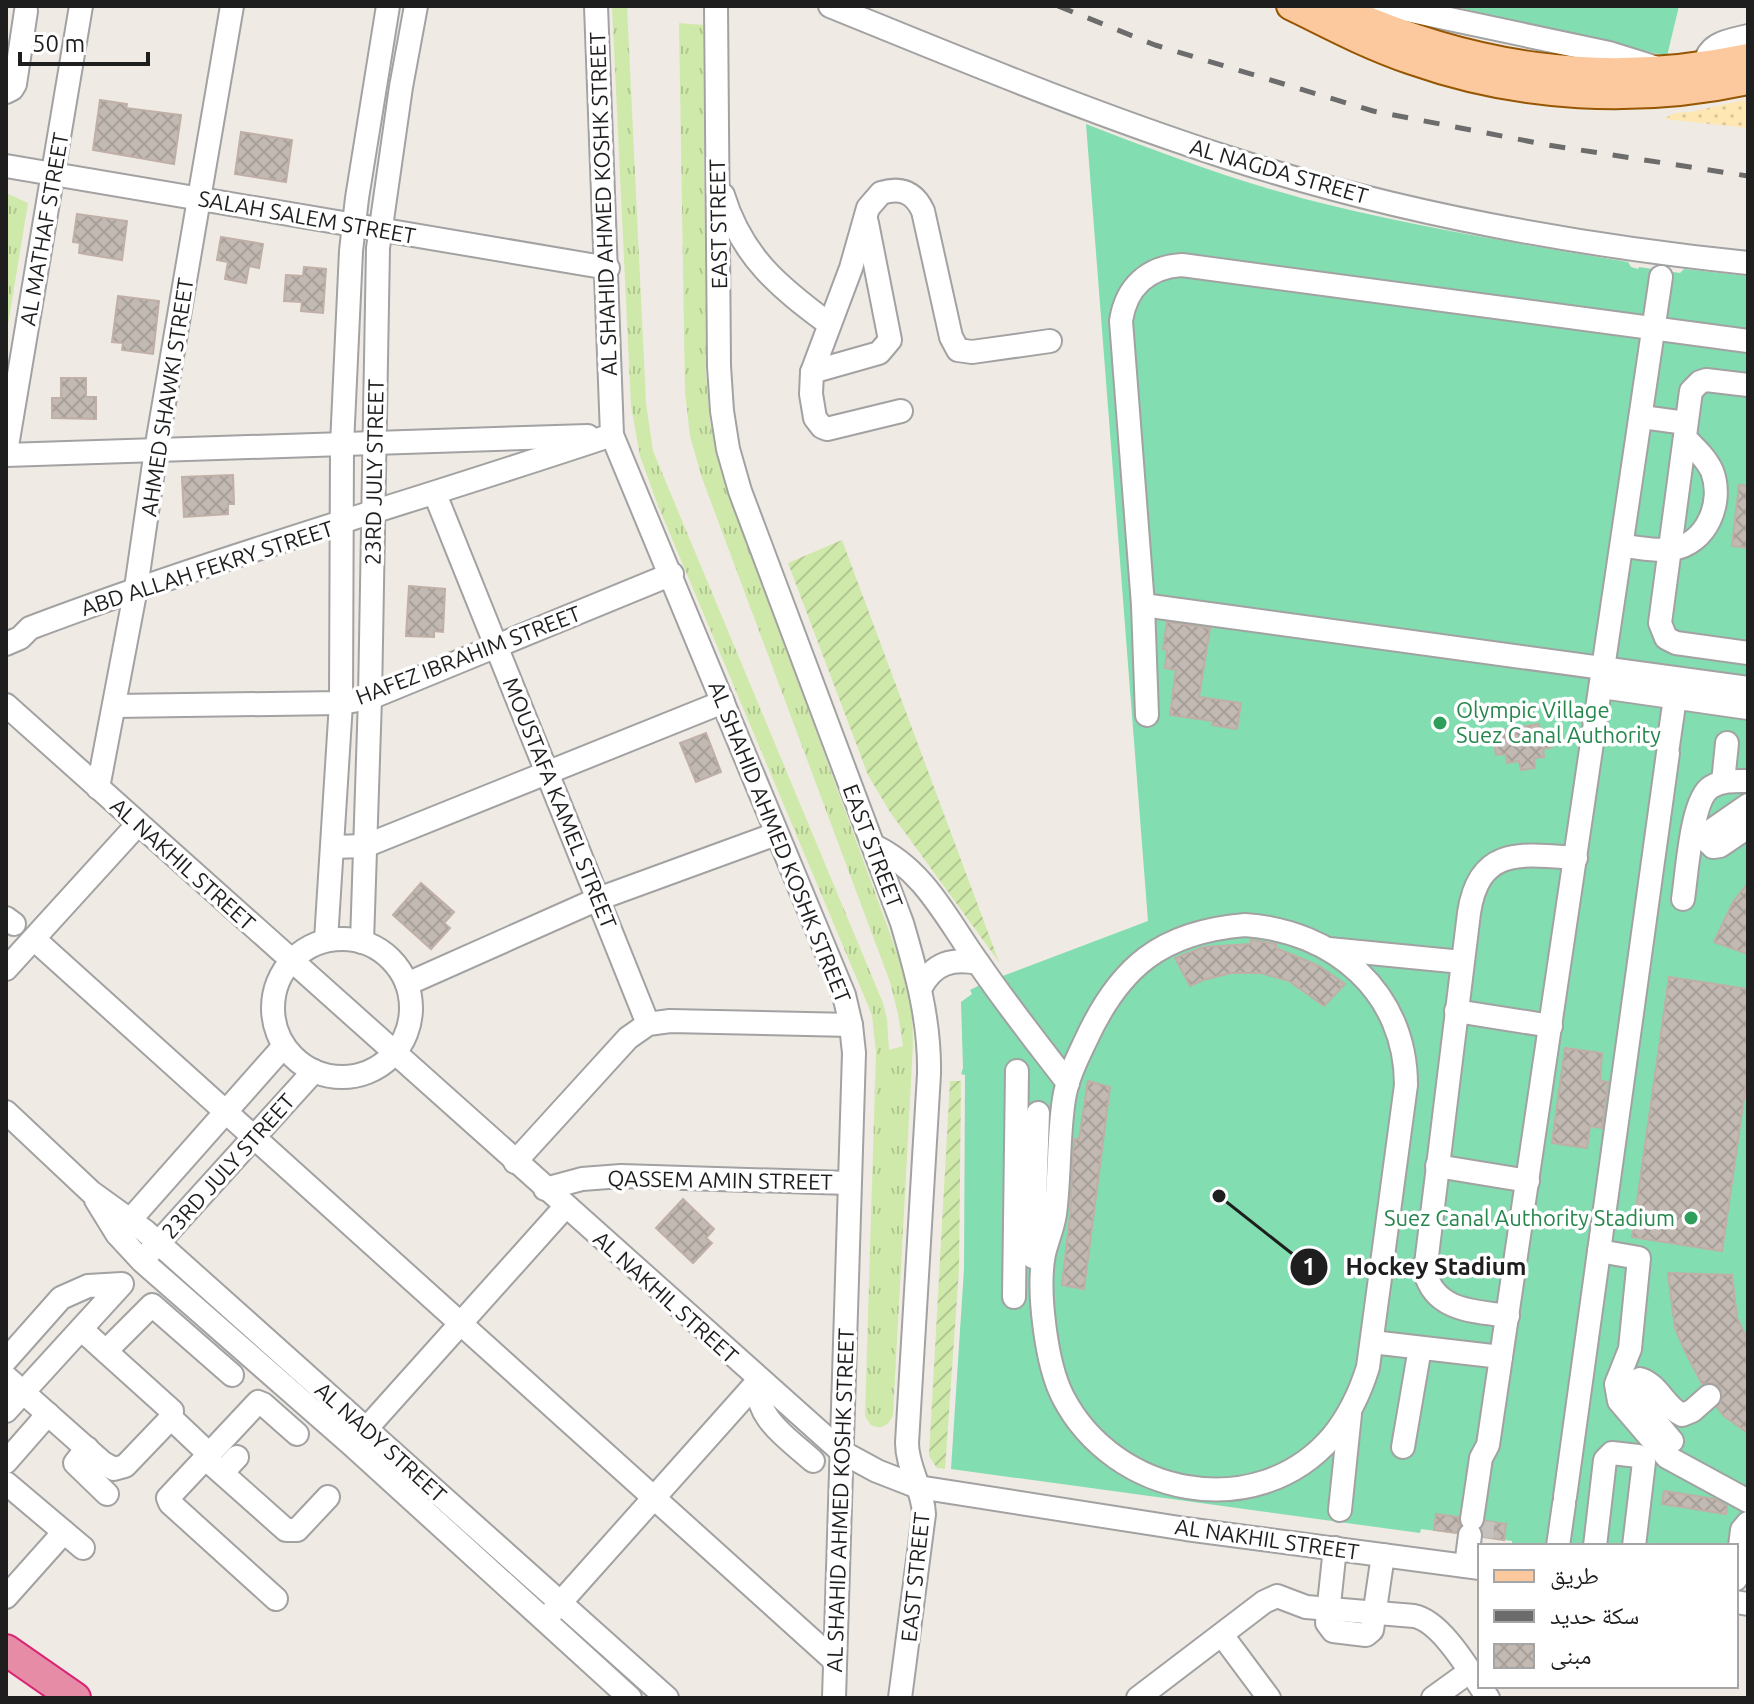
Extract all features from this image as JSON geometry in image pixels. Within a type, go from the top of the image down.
[{"type":"highway","points":[[6,1650],[75,1698]]},
{"type":"main road","points":[[1290,6],[1339,31],[1412,61],[1488,82],[1528,89],[1606,96],[1646,95],[1686,92],[1748,81]]},
{"type":"main road","points":[[1342,9],[1423,42],[1502,62],[1582,71],[1662,70],[1748,57]]},
{"type":"street","name":"AL MATHAF STREET","points":[[6,454],[81,6]]},
{"type":"street","name":"AHMED SHAWKI STREET","points":[[98,788],[136,588],[156,450],[232,6]]},
{"type":"street","name":"23RD JULY STREET","points":[[326,940],[341,703],[342,445],[354,225],[388,6]]},
{"type":"street","name":"23RD JULY STREET","points":[[362,942],[380,230],[416,6]]},
{"type":"street","name":"AL SHAHID AHMED KOSHK STREET","points":[[596,6],[612,435],[844,995],[851,1025],[854,1053],[834,1698]]},
{"type":"street","name":"EAST STREET","points":[[716,6],[719,366],[728,449],[754,532],[902,923],[921,987],[928,1030],[929,1063],[907,1443],[908,1461],[924,1514],[900,1698]]},
{"type":"street","name":"AL NAGDA STREET","points":[[830,6],[1067,101],[1234,160],[1319,185],[1662,267],[1748,263]]},
{"type":"street","points":[[6,92],[15,84],[30,21]]},
{"type":"street","points":[[1704,65],[1708,53],[1717,44],[1748,36]]},
{"type":"street","points":[[375,83],[401,87]]},
{"type":"street","name":"SALAH SALEM STREET","points":[[6,166],[608,268]]},
{"type":"street","points":[[717,175],[729,214],[749,251],[776,283],[829,324]]},
{"type":"street","points":[[901,411],[833,429],[822,427],[815,418],[811,394],[812,372],[851,268],[866,216],[873,199],[891,189],[911,194],[923,211],[951,337],[958,350],[972,352],[1050,341]]},
{"type":"street","points":[[812,372],[879,353],[890,340],[866,216]]},
{"type":"street","points":[[1147,715],[1143,605],[1121,321],[1129,293],[1140,279],[1156,269],[1182,265],[1748,341]]},
{"type":"street","points":[[1477,1546],[1481,1458],[1488,1445],[1508,1316],[1662,267]]},
{"type":"street","points":[[1748,385],[1700,382],[1691,391],[1660,617],[1663,633],[1676,643],[1748,653]]},
{"type":"street","points":[[1622,546],[1670,550],[1690,543],[1706,527],[1716,495],[1712,473],[1686,430],[1642,417]]},
{"type":"street","points":[[6,454],[612,435]]},
{"type":"street","name":"ABD ALLAH FEKRY STREET","points":[[6,629],[30,628],[136,588],[612,435]]},
{"type":"street","name":"MOUSTAFA KAMEL STREET","points":[[435,494],[648,1024]]},
{"type":"street","name":"HAFEZ IBRAHIM STREET","points":[[114,706],[341,703],[370,698],[672,574]]},
{"type":"street","points":[[1143,605],[1676,688],[1740,707],[1728,740],[1723,782]]},
{"type":"street","name":"ABD ALLAH FEKRY STREET","points":[[6,644],[20,638],[30,628]]},
{"type":"street","points":[[1676,688],[1748,688]]},
{"type":"street","points":[[1558,1544],[1676,688]]},
{"type":"street","points":[[332,847],[365,846],[723,702]]},
{"type":"street","name":"AL NAKHIL STREET","points":[[6,705],[842,1452],[877,1471],[918,1487],[1171,1527],[1383,1555],[1477,1546]]},
{"type":"street","points":[[1683,899],[1698,802],[1708,789],[1723,782],[1748,781]]},
{"type":"street","points":[[1748,805],[1709,832],[1708,842],[1713,847],[1720,846],[1748,827]]},
{"type":"street","points":[[6,969],[138,824]]},
{"type":"street","points":[[407,984],[598,899],[776,834]]},
{"type":"street","points":[[874,846],[915,873],[1068,1083]]},
{"type":"street","points":[[1508,1316],[1453,1307],[1437,1296],[1427,1281],[1424,1262],[1471,900],[1481,876],[1490,866],[1514,855],[1576,858]]},
{"type":"street","points":[[1014,1297],[1030,1256],[1055,1213],[1062,1113],[1068,1083],[1098,1014],[1118,983],[1145,959],[1181,939],[1212,929],[1245,925],[1289,931],[1329,949],[1364,977],[1388,1008],[1397,1026],[1406,1065],[1368,1367],[1351,1409],[1314,1455],[1292,1470],[1244,1489],[1193,1489],[1146,1476],[1105,1451],[1073,1415],[1061,1394],[1030,1256],[1027,1113],[1017,1071]]},
{"type":"street","points":[[34,939],[835,1661]]},
{"type":"street","points":[[326,940],[362,942],[381,951],[396,965],[407,984],[411,1002],[410,1020],[394,1054],[365,1073],[348,1077],[314,1071],[292,1056],[276,1029],[272,1011],[280,976],[290,961],[301,951],[326,940]]},
{"type":"street","points":[[1329,949],[1462,962]]},
{"type":"street","points":[[921,987],[934,968],[944,963],[954,960],[978,963]]},
{"type":"street","points":[[1456,1011],[1551,1026]]},
{"type":"street","points":[[515,1162],[628,1038],[648,1024],[670,1021],[851,1025]]},
{"type":"street","name":"23RD JULY STREET","points":[[124,1226],[284,1046]]},
{"type":"street","name":"23RD JULY STREET","points":[[6,1411],[14,1385],[81,1329],[314,1071]]},
{"type":"street","name":"AL NADY STREET","points":[[6,1112],[124,1226],[142,1261],[270,1374],[359,1437],[561,1602],[667,1698]]},
{"type":"street","points":[[1027,1113],[1062,1113]]},
{"type":"street","points":[[1437,1166],[1528,1181]]},
{"type":"street","name":"QASSEM AMIN STREET","points":[[545,1189],[582,1179],[621,1176],[849,1183]]},
{"type":"street","points":[[359,1437],[565,1207]]},
{"type":"street","name":"AL NADY STREET","points":[[124,1226],[158,1243],[286,1357],[359,1437],[544,1621],[630,1698]]},
{"type":"street","points":[[1599,1251],[1639,1258],[1630,1349],[1616,1384],[1619,1401],[1663,1453],[1748,1501]]},
{"type":"street","points":[[6,1360],[61,1298],[88,1286],[122,1284]]},
{"type":"street","points":[[106,1351],[152,1305],[232,1375]]},
{"type":"street","points":[[14,1385],[108,1467],[125,1466],[173,1413],[81,1329]]},
{"type":"street","points":[[1372,1342],[1501,1357]]},
{"type":"street","points":[[1403,1447],[1420,1348]]},
{"type":"street","points":[[270,1374],[286,1357]]},
{"type":"street","points":[[1701,1476],[1631,1389],[1634,1382],[1644,1379],[1675,1412],[1682,1415],[1692,1411],[1709,1396]]},
{"type":"street","points":[[759,1380],[757,1394],[763,1414],[813,1461]]},
{"type":"street","points":[[544,1621],[759,1380]]},
{"type":"street","points":[[276,1599],[168,1501],[218,1461],[258,1402],[297,1434]]},
{"type":"street","points":[[1340,1510],[1351,1409]]},
{"type":"street","points":[[6,1462],[48,1414]]},
{"type":"street","points":[[171,1418],[290,1531],[297,1530],[328,1497]]},
{"type":"street","points":[[87,1448],[75,1463],[107,1494]]},
{"type":"street","points":[[1595,1544],[1605,1460],[1612,1453],[1638,1456],[1644,1462],[1634,1544]]},
{"type":"street","points":[[6,1483],[83,1548]]},
{"type":"street","points":[[1738,1563],[1742,1530],[1748,1523]]},
{"type":"street","points":[[6,1597],[64,1532]]},
{"type":"street","points":[[1335,1548],[1327,1623],[1331,1630],[1366,1635],[1373,1628],[1383,1555]]},
{"type":"street","points":[[1138,1698],[1270,1598],[1284,1597],[1301,1606],[1328,1608]]},
{"type":"street","points":[[1376,1612],[1428,1620],[1478,1684]]},
{"type":"street","points":[[1222,1635],[1269,1698]]},
{"type":"street","points":[[1433,1698],[1469,1672]]},
{"type":"green space","points":[[612,6],[627,6],[646,403],[653,451],[883,1003],[889,1050],[903,1046],[890,982],[702,478],[690,436],[685,392],[679,23],[703,25],[706,374],[710,422],[720,468],[900,961],[912,1011],[913,1045],[893,1415],[881,1427],[871,1425],[865,1416],[876,1052],[872,1015],[640,456],[631,406]]},
{"type":"green space","points":[[1451,6],[1679,6],[1667,56]]},
{"type":"green space","name":"Olympic Village Suez Canal Authority","points":[[1086,124],[1222,174],[1345,209],[1628,262],[1638,269],[1680,273],[1684,269],[1748,276],[1748,1577],[1738,1575],[1738,1544],[1512,1544],[1512,1541],[1421,1529],[1420,1533],[951,1469],[964,1269],[965,1075],[961,1074],[961,1002],[972,994],[970,990],[984,983],[1148,921]]},
{"type":"green space","points":[[6,193],[28,203],[6,337]]},
{"type":"green space","points":[[842,540],[999,962],[890,812],[868,775],[788,563]]},
{"type":"green space","points":[[950,1081],[961,1081],[959,1269],[945,1469],[937,1468],[929,1456]]},
{"type":"sand","points":[[1748,99],[1748,128],[1664,119],[1674,113]]},
{"type":"building","points":[[100,100],[127,104],[126,108],[181,115],[174,164],[93,150]]},
{"type":"building","points":[[241,132],[292,140],[286,182],[235,174]]},
{"type":"building","points":[[77,214],[127,221],[122,260],[79,253],[80,243],[73,242]]},
{"type":"building","points":[[221,237],[263,244],[259,268],[249,266],[246,283],[225,279],[228,262],[217,260]]},
{"type":"building","points":[[304,267],[326,269],[323,313],[301,311],[302,302],[284,301],[286,275],[303,276]]},
{"type":"building","points":[[118,296],[159,301],[153,354],[122,350],[123,343],[112,342]]},
{"type":"building","points":[[61,378],[86,378],[86,397],[96,397],[96,419],[52,418],[52,398],[61,398]]},
{"type":"building","points":[[233,475],[234,504],[228,504],[228,514],[184,517],[182,477]]},
{"type":"building","points":[[1739,485],[1748,486],[1748,548],[1732,546]]},
{"type":"building","points":[[409,586],[445,589],[443,632],[434,631],[434,637],[406,636]]},
{"type":"building","points":[[1167,622],[1210,628],[1199,697],[1241,703],[1237,729],[1212,725],[1213,721],[1170,715],[1176,670],[1165,668],[1167,650],[1163,649]]},
{"type":"building","points":[[1539,724],[1541,734],[1550,733],[1552,747],[1543,749],[1544,757],[1534,758],[1535,768],[1521,770],[1519,761],[1507,763],[1506,754],[1496,755],[1494,741],[1503,739],[1502,730]]},
{"type":"building","points":[[706,733],[721,772],[696,782],[680,743]]},
{"type":"building","points":[[421,883],[454,912],[444,923],[450,928],[431,949],[393,915]]},
{"type":"building","points":[[1748,883],[1748,954],[1714,942],[1733,902]]},
{"type":"building","points":[[1251,940],[1276,944],[1276,948],[1319,966],[1345,984],[1324,1006],[1289,981],[1261,973],[1231,973],[1190,986],[1175,958],[1204,947],[1251,944]]},
{"type":"building","name":"Suez Canal Authority Stadium","points":[[1669,977],[1748,989],[1748,1070],[1722,1251],[1632,1237]]},
{"type":"building","points":[[1565,1048],[1602,1053],[1600,1081],[1608,1082],[1602,1128],[1590,1126],[1587,1148],[1552,1143]]},
{"type":"building","points":[[1088,1081],[1110,1087],[1084,1289],[1062,1285],[1073,1151],[1075,1139],[1079,1139]]},
{"type":"building","points":[[683,1199],[714,1229],[706,1238],[712,1243],[693,1263],[656,1228]]},
{"type":"building","points":[[1668,1273],[1732,1275],[1737,1318],[1748,1341],[1748,1433],[1717,1407],[1722,1400],[1720,1387],[1713,1383],[1702,1384],[1685,1351],[1675,1328]]},
{"type":"building","points":[[1664,1491],[1715,1499],[1727,1506],[1726,1514],[1662,1504]]},
{"type":"building","points":[[1436,1514],[1458,1517],[1460,1526],[1456,1533],[1434,1530]]},
{"type":"building","points":[[1486,1521],[1506,1524],[1504,1540],[1484,1537],[1482,1528]]},
{"type":"tunnel","points":[[1482,1537],[1484,1521]]},
{"type":"railway","points":[[1058,6],[1155,45],[1373,111],[1548,145],[1748,176]]},
{"type":"place","name":"Olympic Village Suez Canal Authority","points":[[1440,723]]},
{"type":"place","name":"Hockey Stadium","points":[[1219,1196]]},
{"type":"place","name":"Suez Canal Authority Stadium","points":[[1691,1218]]}]
